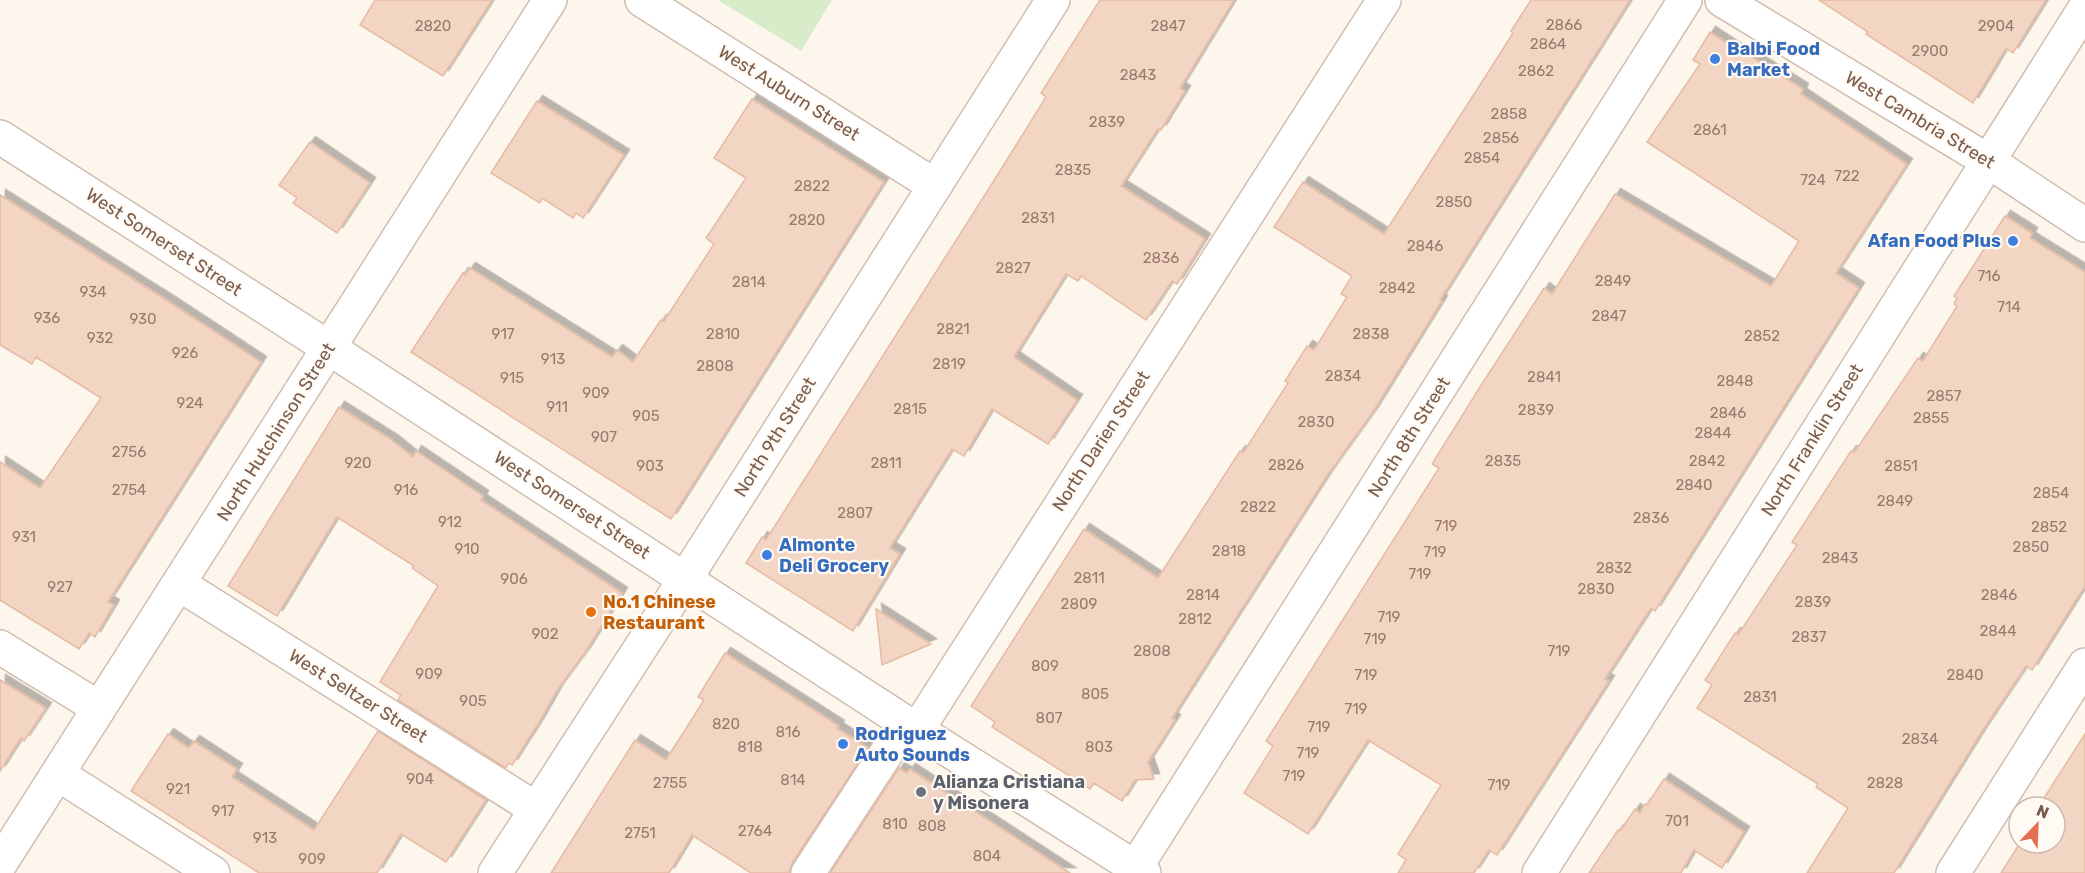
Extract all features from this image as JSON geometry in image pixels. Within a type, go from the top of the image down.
[{"type":"street","name":"North Hutchinson Street","points":[[0,864],[550,0]]},
{"type":"street","name":"West Auburn Street","points":[[642,0],[935,186]]},
{"type":"street","name":"North 9th Street","points":[[495,873],[1053,0]]},
{"type":"street","name":"North Darien Street","points":[[808,873],[891,746],[916,730],[1384,0]]},
{"type":"street","name":"North 8th Street","points":[[1137,871],[1685,0]]},
{"type":"street","name":"West Cambria Street","points":[[1722,0],[1988,160],[2085,225]]},
{"type":"street","name":"North Franklin Street","points":[[1539,873],[2085,8]]},
{"type":"street","name":"West Somerset Street","points":[[0,137],[1137,871]]},
{"type":"street","name":"West Seltzer Street","points":[[179,584],[536,809]]},
{"type":"street","points":[[0,647],[99,708]]},
{"type":"street","points":[[1953,873],[2085,665]]},
{"type":"street","points":[[58,774],[213,873]]},
{"type":"green space","points":[[718,0],[832,0],[801,51]]},
{"type":"building","points":[[375,0],[492,0],[443,76],[360,25]]},
{"type":"building","points":[[1100,0],[1234,0],[1180,88],[1185,91],[1161,130],[1158,129],[1121,186],[1205,239],[1177,284],[1172,281],[1146,320],[1081,276],[1078,281],[1066,274],[1014,357],[1077,400],[1048,444],[992,409],[964,456],[952,449],[890,548],[900,554],[853,631],[746,563],[762,537],[766,540],[1000,171],[1046,97],[1041,93]]},
{"type":"building","points":[[1531,0],[1630,0],[1440,300],[1442,301],[1373,412],[1327,476],[1172,718],[1175,720],[1148,762],[1154,779],[1135,780],[1122,801],[1094,783],[1090,789],[992,727],[995,722],[971,706],[1084,529],[1158,578],[1240,451],[1243,453],[1288,383],[1285,381],[1307,346],[1314,350],[1347,297],[1341,294],[1352,276],[1274,227],[1303,182],[1384,234],[1513,33],[1511,31]]},
{"type":"building","points":[[1819,0],[2046,0],[2013,53],[2006,48],[1973,103],[1866,34],[1868,32]]},
{"type":"building","points":[[1710,32],[1803,89],[1801,94],[1907,164],[1836,273],[1859,288],[1655,611],[1651,608],[1605,679],[1609,681],[1497,855],[1489,850],[1474,873],[1398,873],[1406,860],[1398,854],[1441,785],[1368,740],[1308,834],[1244,793],[1273,746],[1266,741],[1439,468],[1432,464],[1480,387],[1544,288],[1552,294],[1615,194],[1771,286],[1799,241],[1647,142],[1700,64],[1693,60]]},
{"type":"building","points":[[752,99],[884,182],[671,519],[411,352],[463,273],[465,275],[470,268],[612,357],[617,350],[633,362],[661,320],[664,321],[714,244],[706,238],[746,178],[714,158]]},
{"type":"building","points":[[537,101],[624,155],[583,218],[576,213],[573,218],[542,198],[540,203],[491,173]]},
{"type":"building","points":[[310,142],[370,183],[337,233],[293,203],[297,198],[279,185]]},
{"type":"building","points":[[0,195],[261,362],[108,602],[114,605],[95,637],[89,633],[79,649],[0,600],[0,462],[40,488],[101,398],[36,357],[32,364],[0,345]]},
{"type":"building","points":[[2005,216],[2032,233],[2030,238],[2085,272],[2085,586],[2032,670],[2026,666],[1981,733],[1894,873],[1807,873],[1848,808],[1816,787],[1818,784],[1697,708],[1712,685],[1705,680],[1735,633],[1738,635],[1797,545],[1792,542],[1851,451],[1854,453],[1918,358],[1923,361],[1957,306],[1954,304],[1957,298],[1954,296]]},
{"type":"building","points":[[339,407],[392,440],[413,457],[416,451],[483,496],[481,500],[622,593],[586,651],[558,689],[512,765],[509,763],[506,768],[398,700],[401,695],[380,682],[438,586],[412,568],[414,566],[337,517],[277,616],[228,586]]},
{"type":"building","points":[[876,609],[931,644],[882,665]]},
{"type":"building","points":[[725,653],[839,726],[837,728],[868,748],[792,863],[789,873],[751,873],[692,835],[669,873],[551,873],[635,740],[666,760],[704,700],[698,697]]},
{"type":"building","points":[[0,680],[46,708],[24,741],[21,738],[0,771]]},
{"type":"building","points":[[378,731],[486,800],[446,862],[401,834],[377,873],[259,873],[131,791],[168,734],[189,748],[194,741],[237,769],[232,777],[314,830]]},
{"type":"building","points":[[2085,734],[2085,873],[2001,873],[2012,855],[2067,855],[2067,795],[2046,795]]},
{"type":"building","points":[[899,768],[907,773],[910,769],[1070,873],[830,873]]},
{"type":"building","points":[[1664,779],[1744,832],[1722,868],[1694,850],[1681,873],[1589,873],[1618,830],[1620,831],[1635,809],[1640,813]]},
{"type":"place","name":"Balbi Food Market","points":[[1715,59]]},
{"type":"place","name":"Afan Food Plus","points":[[2013,241]]},
{"type":"place","name":"Almonte Deli Grocery","points":[[767,555]]},
{"type":"place","name":"No.1 Chinese Restaurant","points":[[591,612]]},
{"type":"place","name":"Rodriguez Auto Sounds","points":[[843,744]]},
{"type":"place","name":"Alianza Cristiana y Misonera","points":[[921,792]]}]
